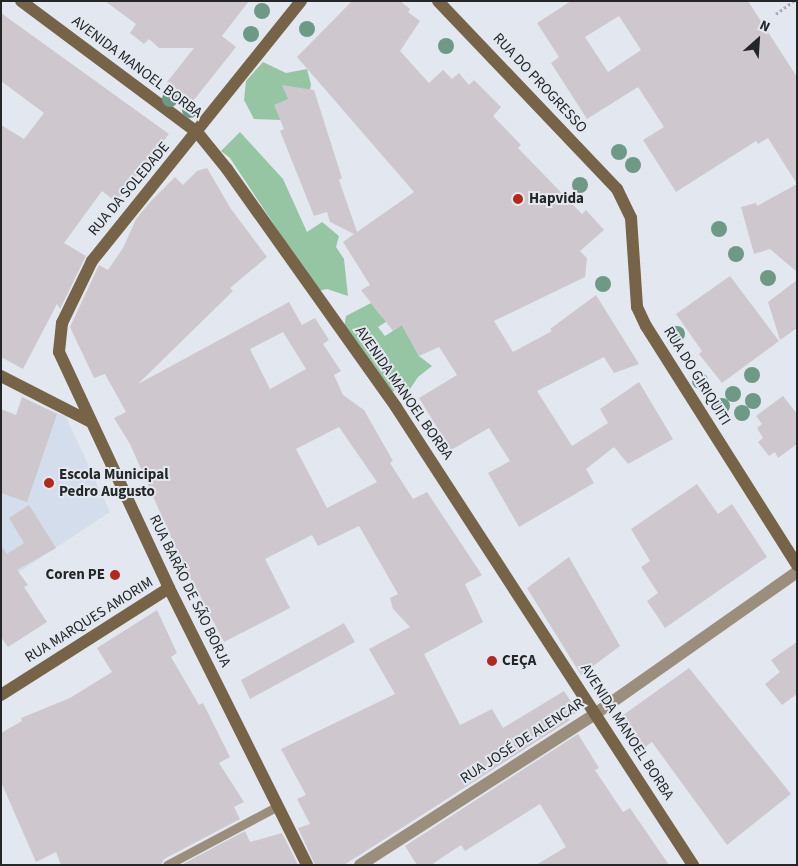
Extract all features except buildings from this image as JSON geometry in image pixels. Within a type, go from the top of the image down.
[{"type":"street","name":"AVENIDA MANOEL BORBA","points":[[21,1],[197,132],[227,168],[396,407],[693,865]]},
{"type":"street","name":"RUA DA SOLEDADE","points":[[92,422],[60,352],[62,323],[92,261],[112,233],[197,132],[302,1]]},
{"type":"street","name":"RUA DO PROGRESSO","points":[[438,1],[617,188]]},
{"type":"street","name":"RUA DO GIRIQUITI","points":[[617,188],[631,218],[637,307],[646,326],[797,565]]},
{"type":"street","points":[[1,376],[92,422]]},
{"type":"street","name":"RUA BARÃO DE SÃO BORJA","points":[[92,422],[169,588],[307,865]]},
{"type":"street","name":"RUA JOSÉ DE ALENCAR","points":[[360,865],[595,714],[797,572]]},
{"type":"street","name":"RUA MARQUES AMORIM","points":[[1,695],[169,588]]},
{"type":"lane","points":[[167,865],[278,806]]},
{"type":"path","points":[[776,14],[794,1]]},
{"type":"shaded area","name":"Escola Municipal Pedro Augusto","points":[[23,398],[66,417],[110,512],[1,584],[1,454]]},
{"type":"green space","points":[[263,62],[286,73],[307,69],[311,85],[309,93],[275,105],[281,120],[254,119],[244,100],[246,81]]},
{"type":"green space","points":[[240,132],[283,179],[307,232],[322,222],[339,236],[336,247],[344,259],[348,296],[327,289],[318,291],[230,158],[221,151]]},
{"type":"green space","points":[[371,303],[382,317],[393,307],[397,315],[378,327],[385,336],[402,325],[419,356],[432,366],[418,377],[408,392],[397,388],[386,398],[344,328],[346,316]]},
{"type":"place","name":"Hapvida","points":[[518,199]]},
{"type":"place","name":"Escola Municipal Pedro Augusto","points":[[49,483]]},
{"type":"place","name":"Coren PE","points":[[115,575]]},
{"type":"place","name":"CEÇA","points":[[492,661]]}]
